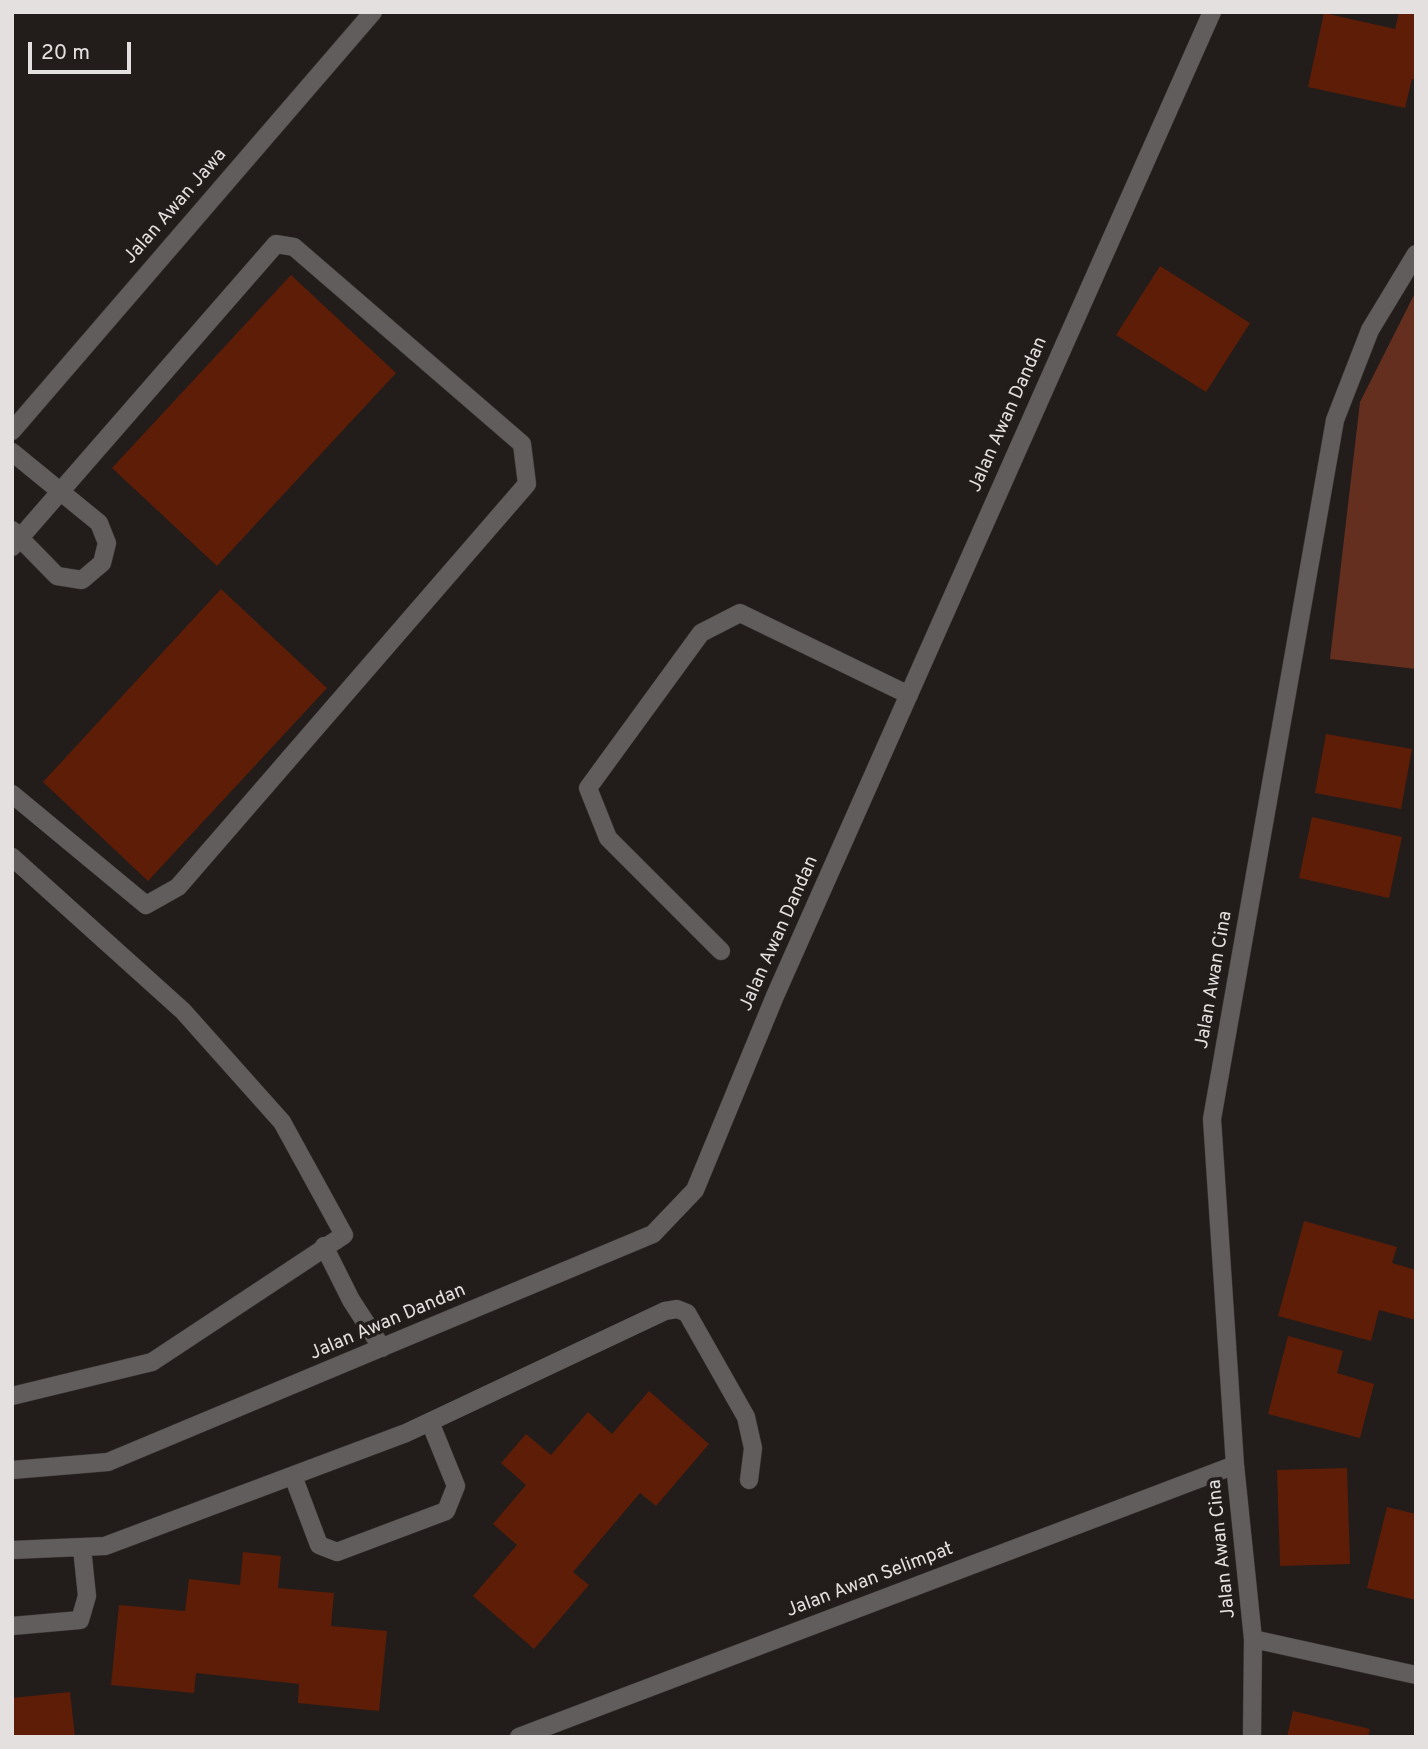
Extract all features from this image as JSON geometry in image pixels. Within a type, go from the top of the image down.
[{"type":"street","name":"Jalan Awan Jawa","points":[[12,431],[373,12]]},
{"type":"street","name":"Jalan Awan Dandan","points":[[12,1470],[108,1462],[653,1234],[695,1190],[775,996],[1212,12]]},
{"type":"street","points":[[12,452],[62,491],[99,523],[107,543],[102,563],[82,580],[57,576],[15,538],[62,491],[276,244],[294,247],[522,444],[527,484],[177,887],[146,905],[12,794]]},
{"type":"street","name":"Jalan Awan Cina","points":[[1252,1737],[1253,1639],[1236,1465],[1212,1119],[1335,420],[1370,330],[1416,254]]},
{"type":"street","points":[[721,951],[608,838],[588,788],[636,721],[701,633],[740,613],[909,695]]},
{"type":"street","points":[[12,857],[183,1011],[282,1122],[344,1235],[152,1363],[12,1395]]},
{"type":"street","points":[[324,1247],[351,1300],[382,1348]]},
{"type":"street","points":[[12,1550],[105,1546],[429,1422],[665,1311],[677,1309],[687,1312],[746,1418],[753,1448],[749,1480]]},
{"type":"street","points":[[293,1476],[319,1545],[337,1552],[446,1511],[456,1486],[429,1422]]},
{"type":"street","name":"Jalan Awan Selimpat","points":[[519,1737],[1236,1465]]},
{"type":"street","points":[[12,1626],[80,1620],[87,1596],[82,1548]]},
{"type":"street","points":[[1253,1639],[1416,1675]]},
{"type":"shaded area","points":[[1416,291],[1416,669],[1330,659],[1360,402]]},
{"type":"building","points":[[1399,12],[1416,12],[1416,80],[1412,79],[1405,108],[1308,87],[1324,13],[1395,29]]},
{"type":"building","points":[[1160,266],[1250,323],[1206,392],[1116,335]]},
{"type":"building","points":[[291,275],[396,373],[217,566],[112,468]]},
{"type":"building","points":[[221,589],[327,688],[148,881],[43,782]]},
{"type":"building","points":[[1326,734],[1412,749],[1401,809],[1315,793]]},
{"type":"building","points":[[1312,817],[1402,837],[1389,898],[1299,878]]},
{"type":"building","points":[[1304,1221],[1397,1247],[1392,1263],[1416,1270],[1416,1320],[1379,1310],[1371,1341],[1278,1316]]},
{"type":"building","points":[[1288,1336],[1343,1351],[1337,1373],[1374,1384],[1360,1438],[1268,1414]]},
{"type":"building","points":[[649,1391],[709,1444],[656,1506],[640,1493],[573,1572],[589,1585],[534,1649],[473,1596],[517,1545],[493,1524],[526,1485],[501,1463],[526,1434],[551,1455],[588,1412],[612,1434]]},
{"type":"building","points":[[1347,1468],[1350,1564],[1280,1566],[1277,1470]]},
{"type":"building","points":[[1387,1507],[1416,1514],[1416,1600],[1367,1588]]},
{"type":"building","points":[[243,1552],[281,1556],[278,1588],[334,1593],[331,1626],[387,1631],[379,1711],[298,1703],[299,1684],[196,1673],[194,1693],[111,1685],[119,1605],[185,1611],[189,1579],[240,1585]]},
{"type":"building","points":[[70,1692],[75,1737],[12,1737],[12,1698]]},
{"type":"building","points":[[1293,1711],[1370,1729],[1368,1737],[1287,1737]]}]
